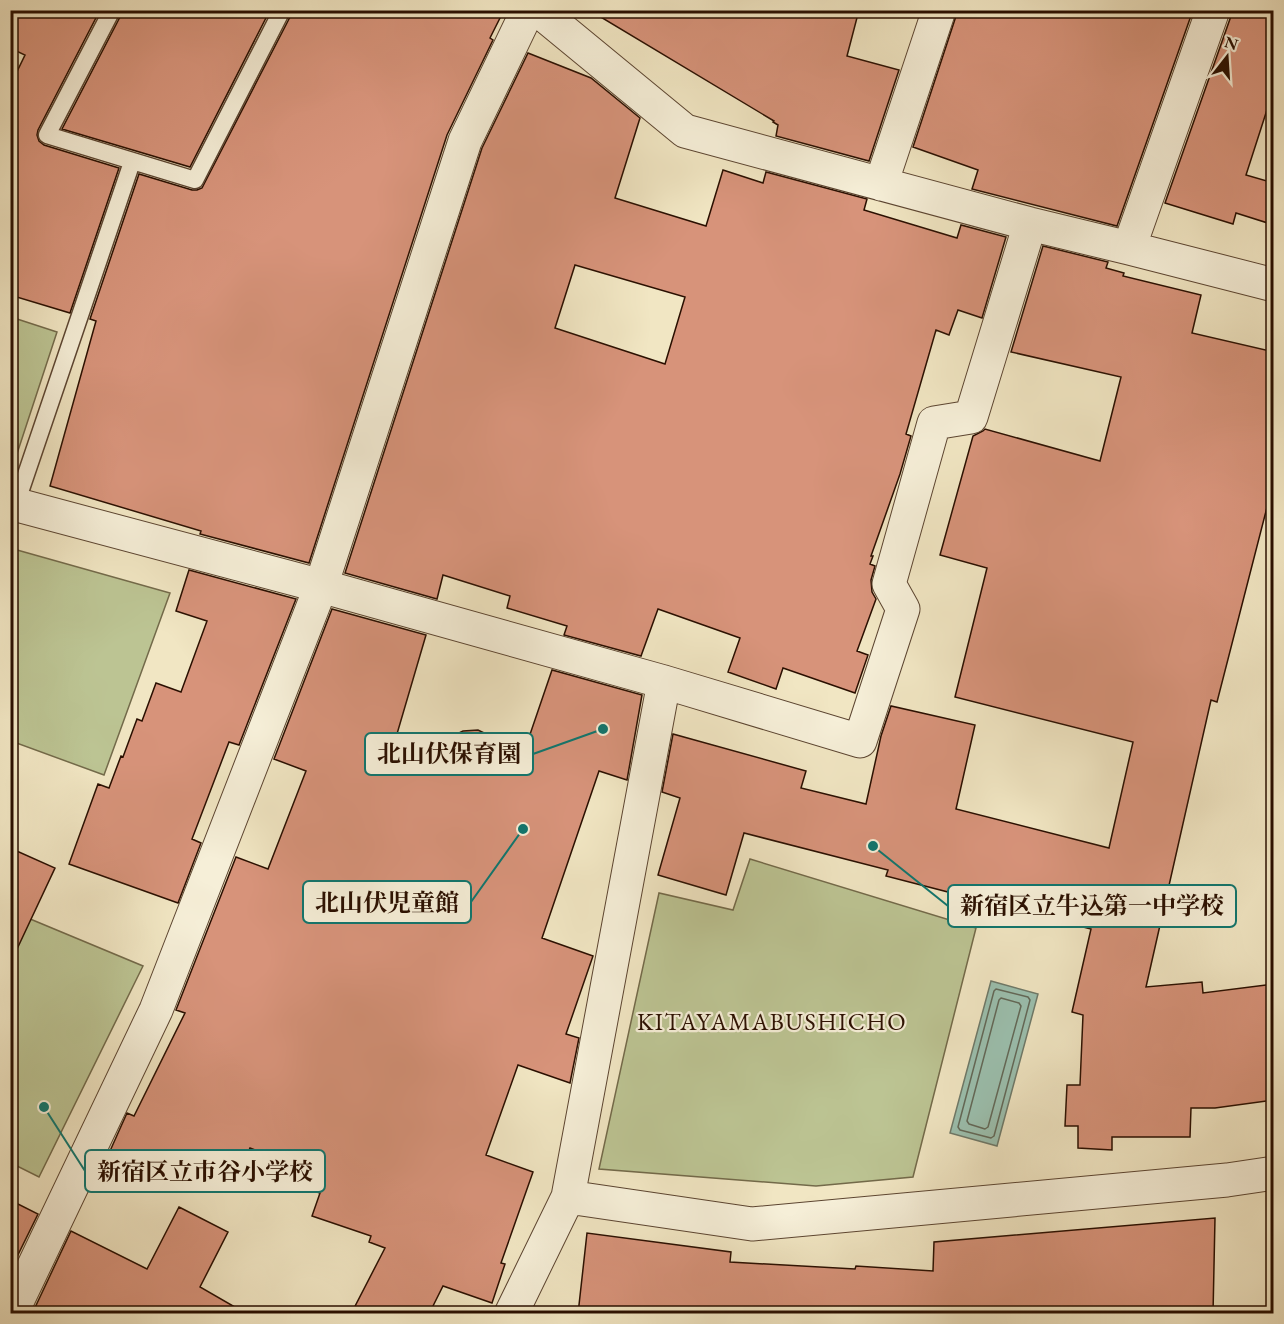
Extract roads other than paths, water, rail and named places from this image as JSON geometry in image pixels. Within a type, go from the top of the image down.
[{"type":"street","points":[[11,1314],[156,1010],[321,586],[465,141],[528,10]]},
{"type":"street","points":[[537,10],[685,131],[1030,224],[1274,285]]},
{"type":"street","points":[[881,184],[939,10]]},
{"type":"street","points":[[1129,248],[1213,10]]},
{"type":"street","points":[[13,503],[664,682],[860,741],[903,609],[889,584],[934,423],[971,417],[1030,224]]},
{"type":"street","points":[[511,1314],[568,1197],[664,682]]},
{"type":"street","points":[[568,1197],[752,1224],[1215,1181],[1274,1173]]},
{"type":"lane","points":[[112,10],[47,135],[195,180],[282,10]]},
{"type":"lane","points":[[13,503],[132,162]]},
{"type":"water","points":[[991,981],[1038,994],[997,1146],[950,1133]]},
{"type":"place","name":"北山伏保育園","points":[[603,729]]},
{"type":"place","name":"北山伏児童館","points":[[523,829]]},
{"type":"place","name":"新宿区立牛込第一中学校","points":[[873,846]]},
{"type":"place","name":"新宿区立市谷小学校","points":[[44,1107]]},
{"type":"district","name":"KITAYAMABUSHICHO","points":[[772,1021]]}]
